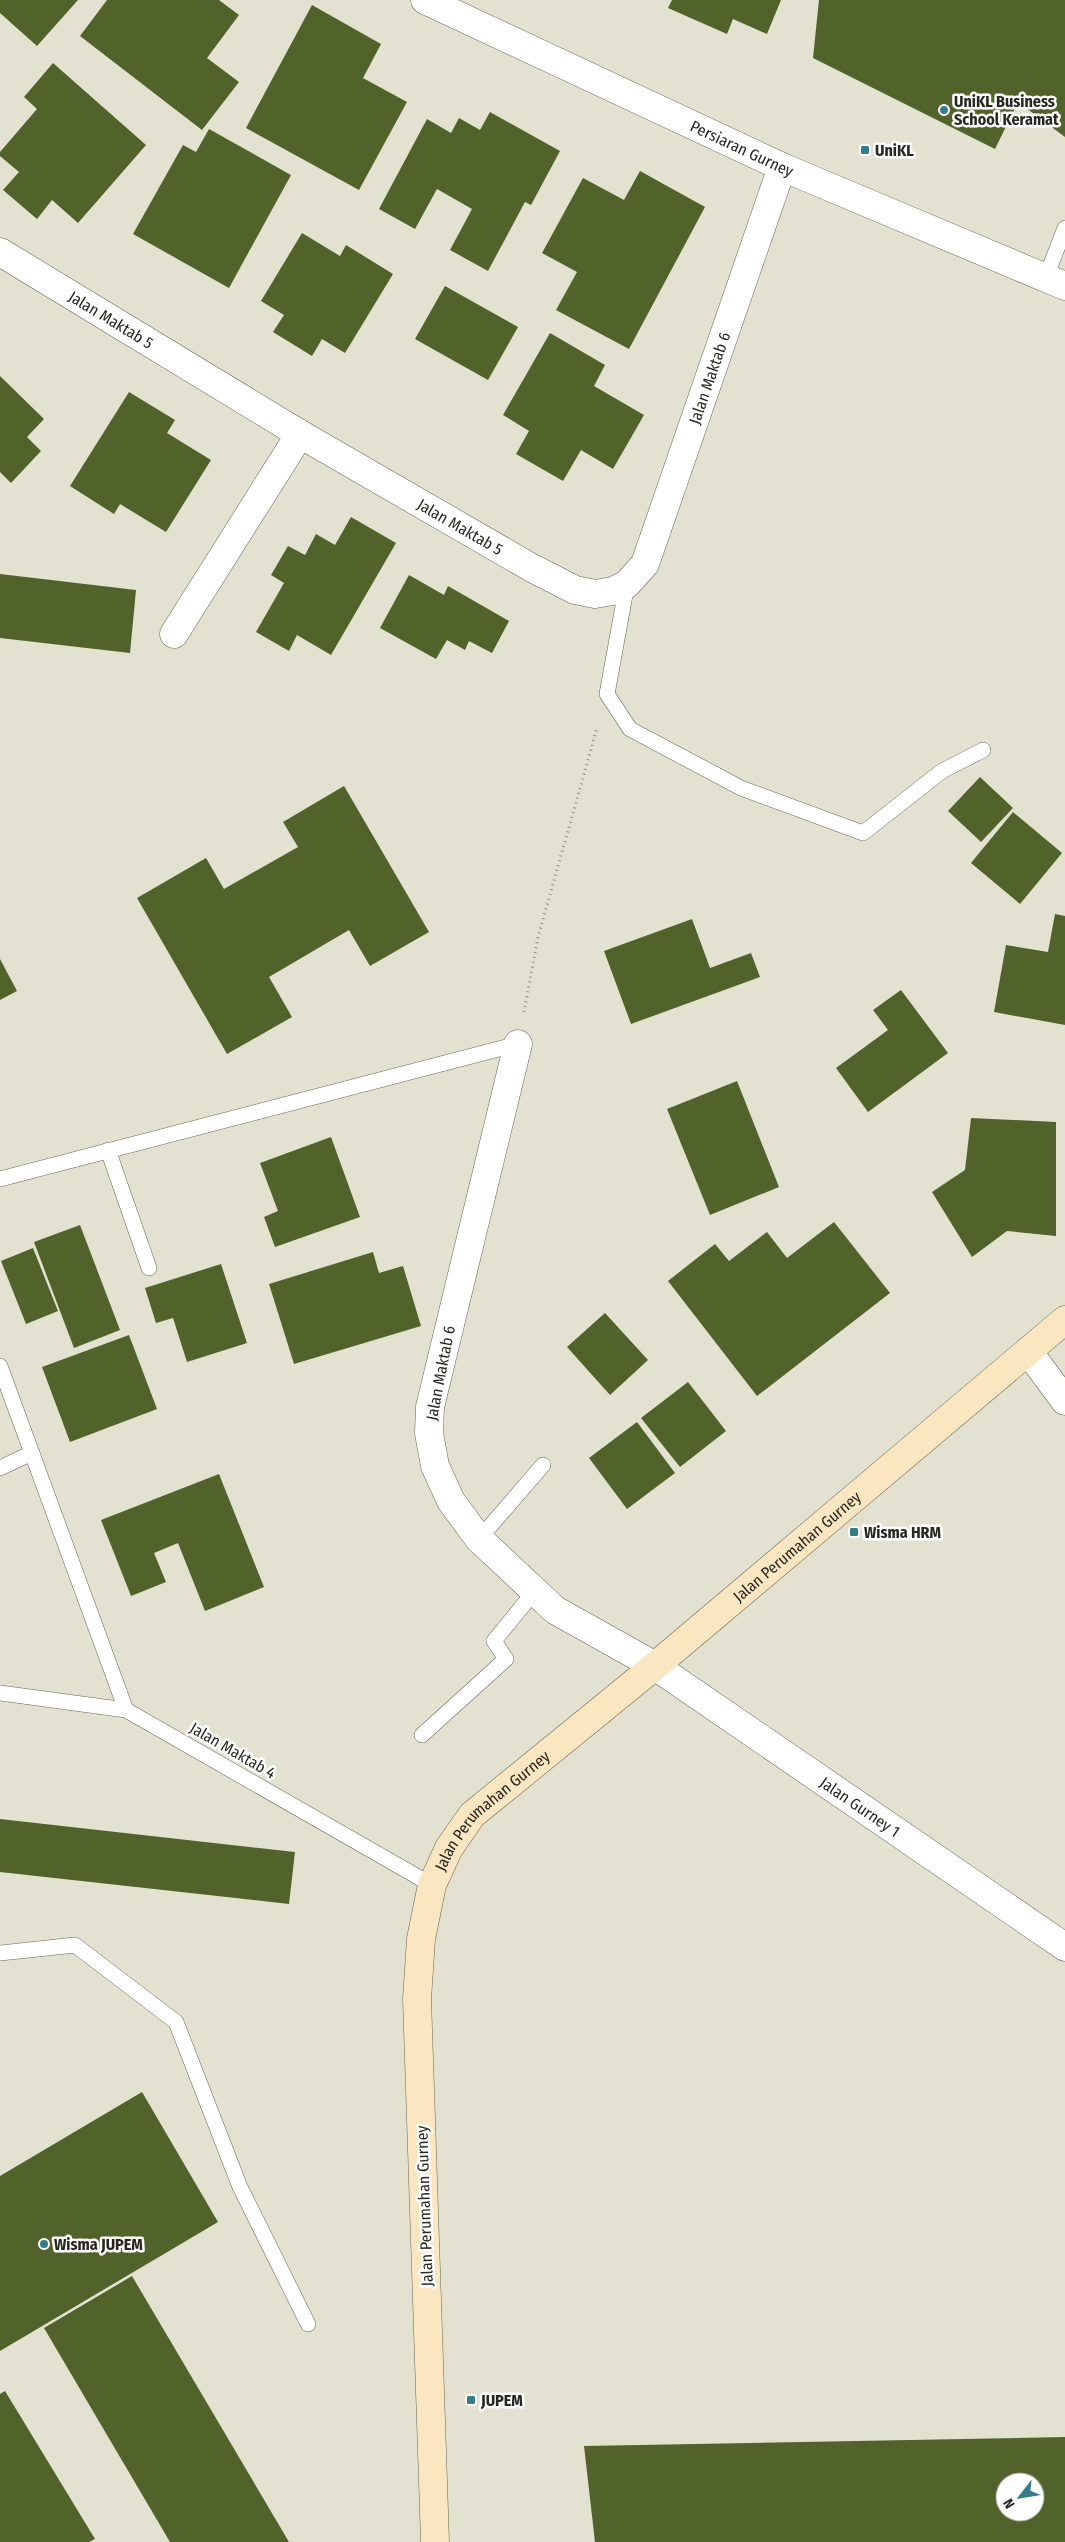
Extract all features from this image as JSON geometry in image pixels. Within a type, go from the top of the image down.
[{"type":"street","name":"Persiaran Gurney","points":[[425,0],[782,167],[1055,281]]},
{"type":"street","name":"Jalan Maktab 6","points":[[628,584],[645,564],[782,167]]},
{"type":"street","name":"Jalan Maktab 5","points":[[0,252],[300,434],[532,568],[575,590],[595,594],[613,591],[628,584]]},
{"type":"street","points":[[174,634],[300,434]]},
{"type":"street","name":"Jalan Maktab 6","points":[[518,1044],[430,1407],[429,1433],[436,1466],[451,1501],[479,1539],[534,1592],[555,1610],[655,1666]]},
{"type":"street","name":"Jalan Perumahan Gurney","points":[[435,2542],[417,1999],[421,1939],[432,1885],[448,1848],[472,1815],[655,1666],[1065,1320]]},
{"type":"street","points":[[1028,1351],[1065,1401]]},
{"type":"street","name":"Jalan Gurney 1","points":[[655,1666],[1065,1947]]},
{"type":"lane","points":[[1055,281],[1065,228]]},
{"type":"lane","points":[[628,584],[607,694],[630,729],[741,788],[863,833],[942,771],[983,750]]},
{"type":"lane","points":[[0,1178],[518,1044]]},
{"type":"lane","points":[[108,1150],[149,1268]]},
{"type":"lane","points":[[0,1366],[126,1710]]},
{"type":"lane","points":[[0,1468],[32,1453]]},
{"type":"lane","points":[[479,1539],[543,1465]]},
{"type":"lane","points":[[422,1736],[506,1658],[494,1641],[534,1592]]},
{"type":"lane","name":"Jalan Maktab 4","points":[[0,1693],[126,1710],[432,1885]]},
{"type":"lane","points":[[0,1953],[75,1945],[176,2022],[240,2187],[308,2324]]},
{"type":"path","points":[[518,1044],[538,937],[607,694]]},
{"type":"building","points":[[0,0],[78,0],[37,46],[0,13]]},
{"type":"building","points":[[107,0],[219,0],[239,15],[207,58],[239,82],[202,130],[80,36]]},
{"type":"building","points":[[672,0],[781,0],[767,34],[733,19],[727,34],[668,8]]},
{"type":"building","points":[[819,0],[1065,0],[1065,137],[1018,102],[995,149],[813,58]]},
{"type":"building","points":[[312,5],[381,44],[363,78],[407,102],[359,190],[246,128]]},
{"type":"building","points":[[53,63],[146,145],[78,223],[52,200],[37,219],[3,190],[19,172],[0,156],[0,152],[37,109],[24,97]]},
{"type":"building","points":[[490,112],[560,151],[531,205],[525,202],[488,271],[450,250],[472,209],[437,189],[415,229],[379,209],[427,119],[451,133],[459,118],[480,130]]},
{"type":"building","points":[[209,129],[291,175],[229,288],[133,234],[183,145],[196,152]]},
{"type":"building","points":[[640,171],[705,207],[629,349],[556,310],[577,272],[542,253],[583,178],[624,200]]},
{"type":"building","points":[[302,233],[340,256],[346,245],[393,274],[345,353],[322,339],[312,356],[273,332],[284,315],[261,301]]},
{"type":"building","points":[[445,286],[518,327],[488,380],[415,339]]},
{"type":"building","points":[[550,333],[605,365],[594,386],[644,415],[613,469],[581,450],[563,481],[516,454],[529,431],[503,415]]},
{"type":"building","points":[[0,376],[44,419],[27,437],[41,451],[11,483],[0,472]]},
{"type":"building","points":[[129,392],[175,420],[167,433],[211,460],[166,532],[120,504],[114,514],[70,486]]},
{"type":"building","points":[[351,517],[396,543],[331,655],[297,635],[289,651],[256,632],[284,583],[271,575],[288,546],[305,555],[316,534],[335,545]]},
{"type":"building","points":[[0,574],[136,590],[130,653],[0,638]]},
{"type":"building","points":[[409,575],[444,595],[448,586],[509,621],[492,653],[469,641],[465,650],[447,640],[436,659],[380,628]]},
{"type":"building","points":[[980,777],[1013,808],[981,842],[948,811]]},
{"type":"building","points":[[344,786],[429,932],[370,966],[349,930],[269,977],[292,1017],[227,1054],[137,898],[206,858],[224,889],[298,847],[283,822]]},
{"type":"building","points":[[1013,812],[1062,853],[1020,904],[971,863]]},
{"type":"building","points":[[1055,914],[1065,916],[1065,1025],[994,1012],[1006,945],[1048,952]]},
{"type":"building","points":[[692,919],[710,968],[751,953],[760,977],[631,1024],[604,951]]},
{"type":"building","points":[[0,959],[17,991],[0,1000]]},
{"type":"building","points":[[901,990],[948,1053],[868,1112],[836,1068],[888,1030],[873,1010]]},
{"type":"building","points":[[737,1081],[779,1187],[710,1215],[667,1109]]},
{"type":"building","points":[[971,1118],[1056,1122],[1056,1236],[1007,1231],[972,1257],[932,1192],[965,1170]]},
{"type":"building","points":[[331,1137],[360,1217],[275,1247],[264,1217],[278,1211],[260,1163]]},
{"type":"building","points":[[834,1222],[890,1293],[757,1396],[668,1281],[715,1244],[729,1261],[767,1232],[787,1258]]},
{"type":"building","points":[[80,1225],[120,1330],[74,1348],[34,1242]]},
{"type":"building","points":[[33,1248],[58,1311],[26,1324],[1,1261]]},
{"type":"building","points":[[373,1252],[379,1273],[403,1266],[421,1326],[294,1364],[269,1284]]},
{"type":"building","points":[[221,1264],[247,1343],[187,1362],[173,1318],[156,1323],[145,1288]]},
{"type":"building","points":[[605,1313],[648,1360],[610,1395],[567,1347]]},
{"type":"building","points":[[129,1335],[157,1409],[70,1442],[42,1367]]},
{"type":"building","points":[[688,1382],[726,1431],[680,1467],[641,1418]]},
{"type":"building","points":[[637,1422],[675,1473],[627,1509],[589,1458]]},
{"type":"building","points":[[219,1474],[264,1587],[205,1611],[178,1543],[154,1553],[166,1582],[131,1596],[101,1520]]},
{"type":"building","points":[[0,1819],[295,1852],[289,1904],[0,1872]]},
{"type":"building","points":[[142,2092],[218,2222],[0,2351],[0,2176]]},
{"type":"building","points":[[132,2276],[289,2542],[170,2542],[44,2328]]},
{"type":"building","points":[[5,2391],[95,2539],[89,2542],[0,2542],[0,2394]]},
{"type":"building","points":[[1065,2437],[1065,2542],[595,2542],[584,2446]]},
{"type":"place","name":"UniKL Business School Keramat","points":[[944,110]]},
{"type":"place","name":"UniKL","points":[[865,150]]},
{"type":"place","name":"Wisma HRM","points":[[854,1532]]},
{"type":"place","name":"Wisma JUPEM","points":[[44,2244]]},
{"type":"place","name":"JUPEM","points":[[471,2400]]}]
